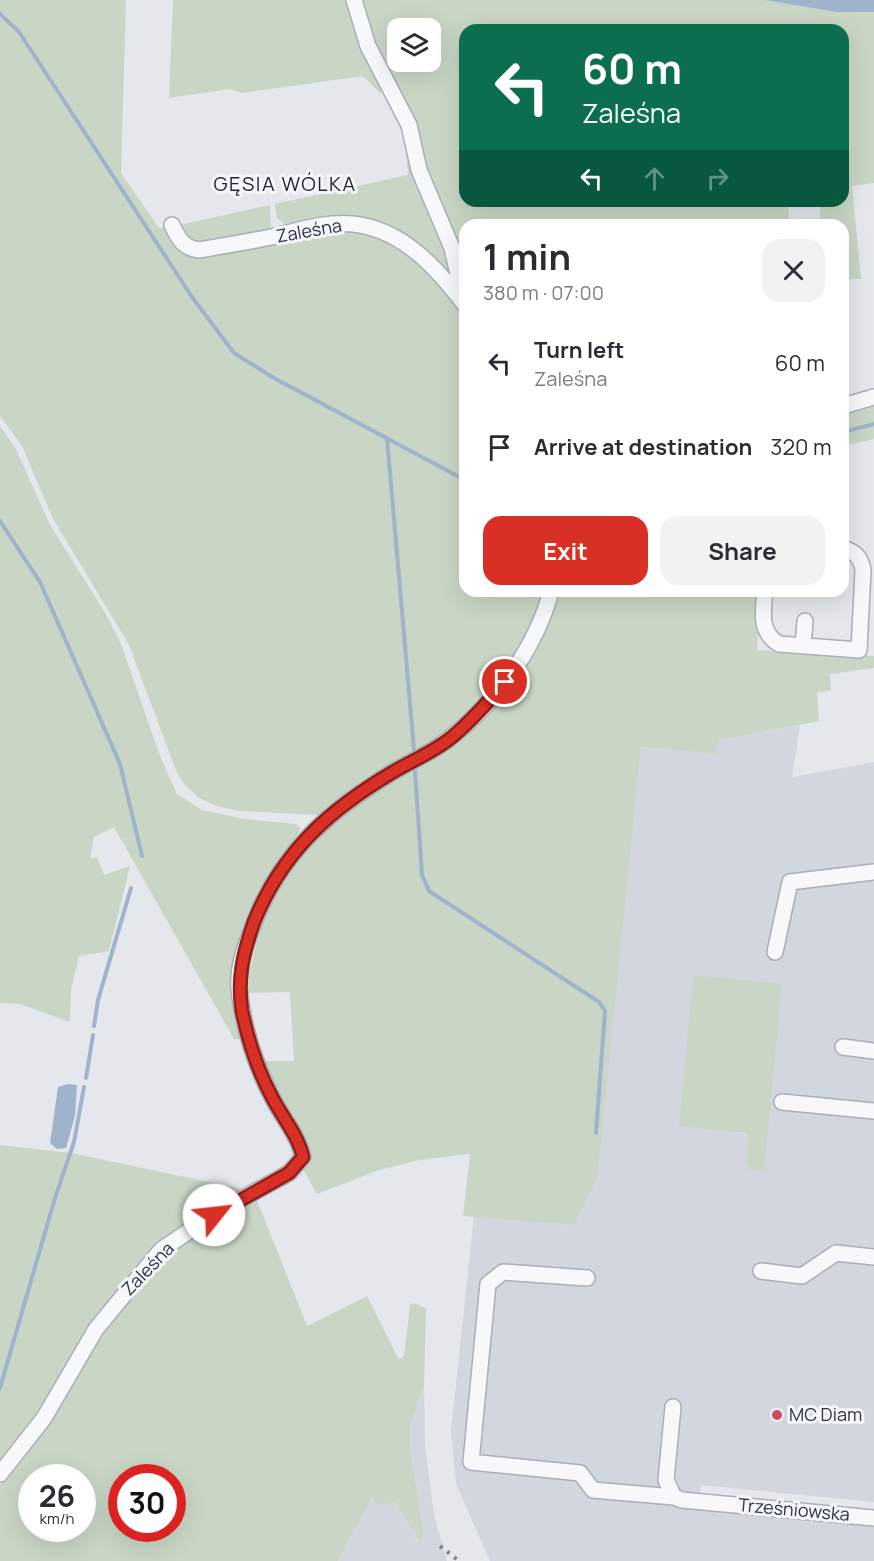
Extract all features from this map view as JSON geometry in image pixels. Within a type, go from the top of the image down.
[{"type":"street","points":[[354,0],[368,46],[409,125],[420,170],[452,248],[459,281]]},
{"type":"street","name":"Zaleśna","points":[[172,225],[181,243],[191,249],[199,250],[327,225],[351,224],[368,227],[418,252],[443,276],[459,297]]},
{"type":"street","points":[[849,404],[874,397]]},
{"type":"street","points":[[765,597],[763,623],[766,633],[779,644],[858,650],[863,570],[862,561],[855,553],[849,550]]},
{"type":"street","name":"Zaleśna","points":[[0,1474],[44,1418],[96,1329],[162,1250],[214,1215],[289,1173],[303,1157],[301,1145],[272,1097],[259,1067],[243,1012],[239,987],[240,967],[259,911],[283,866],[316,826],[393,772],[451,738],[496,692],[514,671],[548,597]]},
{"type":"street","points":[[803,646],[805,621]]},
{"type":"street","points":[[775,952],[790,882],[874,872]]},
{"type":"street","points":[[843,1047],[874,1051]]},
{"type":"street","points":[[782,1102],[874,1111]]},
{"type":"street","points":[[761,1271],[802,1276],[836,1252],[874,1257]]},
{"type":"street","name":"Trześniowska","points":[[587,1278],[503,1272],[488,1284],[471,1462],[580,1473],[593,1490],[874,1518]]},
{"type":"street","points":[[673,1407],[666,1480],[674,1497]]},
{"type":"shaded area","points":[[800,725],[792,777],[874,762],[874,1502],[701,1485],[697,1510],[874,1526],[874,1561],[490,1561],[456,1484],[451,1431],[474,1216],[573,1225],[624,904],[641,747],[716,754],[718,740]],"holes":[[[782,984],[746,1163],[748,1135],[735,1132]]]},
{"type":"shaded area","points":[[424,1384],[425,1445],[430,1485],[434,1515],[447,1561],[338,1561],[373,1493],[394,1502],[418,1541],[424,1535],[410,1448],[410,1427]]},
{"type":"green space","points":[[0,0],[126,0],[121,173],[159,228],[167,227],[182,246],[318,230],[359,229],[404,248],[459,304],[459,597],[544,597],[527,637],[489,693],[423,751],[384,769],[318,815],[240,811],[217,806],[199,798],[185,785],[177,773],[129,645],[52,517],[22,446],[0,416]]},
{"type":"green space","points":[[173,0],[348,0],[384,90],[380,93],[363,76],[241,93],[229,89],[169,98]]},
{"type":"green space","points":[[360,0],[764,0],[837,12],[874,12],[874,183],[852,186],[861,279],[849,279],[849,219],[820,219],[820,207],[849,207],[849,24],[459,24],[459,207],[788,207],[789,219],[459,219],[459,268],[424,169],[414,124],[391,72],[441,72],[441,18],[387,18],[387,64],[374,43],[374,37]]},
{"type":"green space","points":[[404,126],[459,289],[391,231],[290,229],[277,218],[275,204],[408,175]]},
{"type":"green space","points":[[270,205],[271,231],[200,246],[188,243],[175,226]]},
{"type":"green space","points":[[874,403],[874,439],[849,445],[849,410]]},
{"type":"green space","points":[[0,426],[15,447],[50,525],[106,614],[121,644],[160,756],[177,794],[202,810],[244,819],[296,824],[301,828],[244,937],[244,1035],[241,1039],[234,1039],[114,827],[94,837],[90,859],[97,857],[104,875],[130,866],[109,951],[79,956],[71,990],[70,1022],[20,1004],[0,1003]]},
{"type":"green space","points":[[558,597],[760,597],[757,650],[874,656],[874,668],[830,674],[831,690],[817,693],[819,721],[719,740],[716,754],[641,747],[597,1179],[574,1225],[463,1216],[470,1154],[419,1160],[376,1171],[317,1194],[303,1169],[312,1155],[309,1147],[263,1061],[294,1061],[290,992],[245,993],[249,970],[263,925],[282,882],[309,843],[354,806],[402,775],[437,758],[471,730],[502,698],[526,667],[537,650]]},
{"type":"green space","points":[[693,975],[782,984],[764,1172],[749,1169],[746,1163],[748,1135],[679,1126]]},
{"type":"green space","points":[[0,1145],[71,1153],[242,1189],[156,1248],[47,1403],[0,1463]]},
{"type":"green space","points":[[256,1198],[307,1326],[367,1296],[399,1360],[404,1356],[410,1305],[415,1303],[426,1309],[424,1384],[410,1427],[410,1448],[424,1535],[419,1541],[394,1502],[379,1505],[374,1501],[373,1494],[338,1561],[0,1561],[0,1485],[42,1430],[117,1312],[170,1251]]},
{"type":"water","points":[[764,0],[874,0],[874,12],[837,12]]},
{"type":"water","points":[[68,1084],[77,1085],[75,1116],[66,1148],[57,1149],[50,1143],[58,1087]]},
{"type":"waterway","points":[[0,14],[19,32],[192,297],[234,353],[274,378],[459,477]]},
{"type":"waterway","points":[[849,430],[874,424]]},
{"type":"waterway","points":[[387,438],[414,750]]},
{"type":"waterway","points":[[0,521],[40,582],[120,764],[142,856]]},
{"type":"waterway","points":[[415,771],[422,875],[429,891],[599,1002],[605,1011],[596,1133]]},
{"type":"waterway","points":[[94,1026],[98,1000],[131,888]]},
{"type":"waterway","points":[[86,1078],[93,1035]]},
{"type":"waterway","points":[[0,1388],[55,1198],[74,1142],[84,1087]]},
{"type":"railway","points":[[440,1546],[459,1561]]},
{"type":"place","name":"MC Diam","points":[[777,1415]]},
{"type":"district","name":"GĘSIA WÓLKA","points":[[285,184]]},
{"type":"route","points":[[214,1215],[289,1173],[303,1157],[301,1145],[272,1097],[259,1067],[248,1035],[239,987],[240,967],[248,938],[273,883],[295,849],[316,826],[393,772],[451,738],[505,682]]}]
